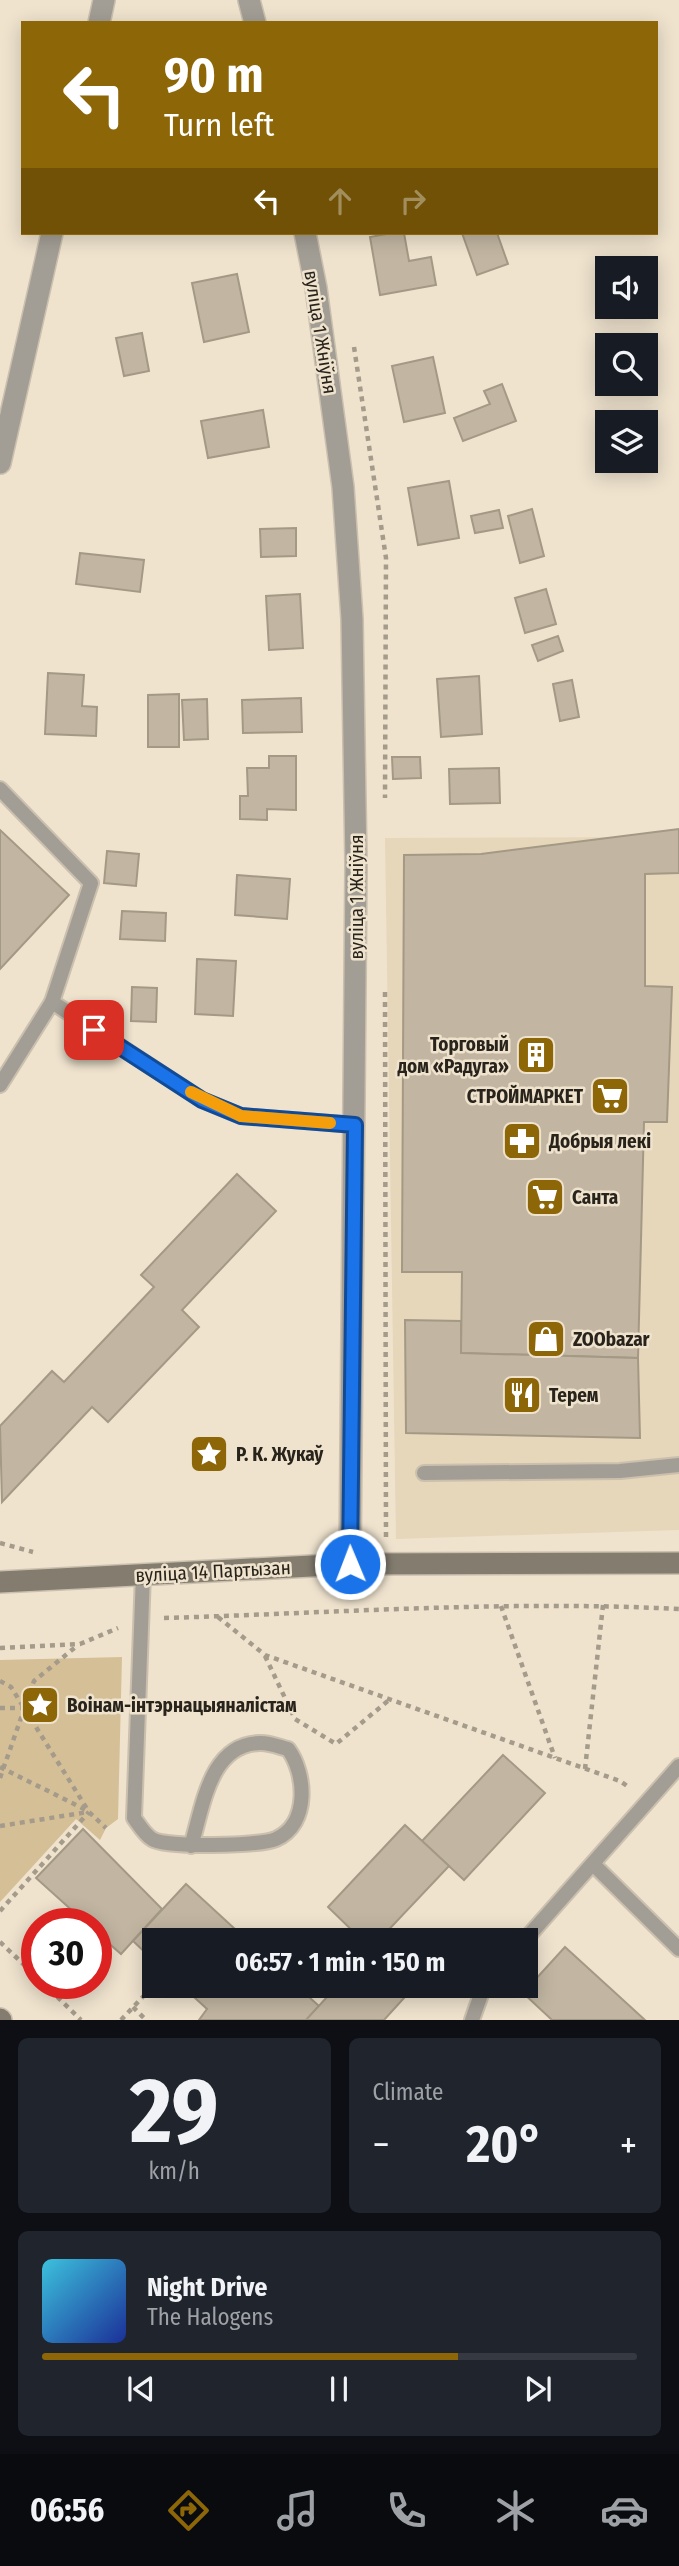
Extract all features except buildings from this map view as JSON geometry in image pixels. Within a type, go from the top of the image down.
[{"type":"main road","name":"вуліца 14 Партызан","points":[[0,1582],[350,1564],[679,1563]]},
{"type":"street","points":[[99,21],[104,0]]},
{"type":"street","points":[[249,0],[254,21]]},
{"type":"street","points":[[0,463],[52,235]]},
{"type":"street","name":"вуліца 1 Жніўня","points":[[305,235],[316,288],[343,487],[352,619],[356,864],[350,1564]]},
{"type":"lane","points":[[0,789],[91,883],[52,1002],[0,1085]]},
{"type":"lane","points":[[52,1002],[202,1100],[241,1116],[355,1125]]},
{"type":"lane","points":[[424,1473],[620,1471],[679,1465]]},
{"type":"lane","points":[[143,1574],[139,1619],[134,1818],[152,1840],[191,1846],[276,1839],[292,1823],[303,1792],[299,1763],[288,1749],[262,1743],[239,1748],[219,1762],[191,1846]]},
{"type":"lane","points":[[536,1928],[679,1766]]},
{"type":"lane","points":[[593,1864],[679,1949]]},
{"type":"lane","points":[[472,2020],[480,1998]]},
{"type":"path","points":[[585,1769],[603,1605]]},
{"type":"path","points":[[0,1778],[34,1681],[80,1644],[139,1619],[501,1606],[603,1605],[679,1609]]},
{"type":"path","points":[[501,1606],[555,1758]]},
{"type":"path","points":[[217,1617],[265,1655],[620,1781],[649,1800]]},
{"type":"path","points":[[0,1648],[80,1644]]},
{"type":"path","points":[[265,1655],[295,1719],[336,1744],[390,1700]]},
{"type":"path","points":[[0,1681],[11,1688],[89,1812],[106,1828]]},
{"type":"path","points":[[0,1708],[23,1708]]},
{"type":"path","points":[[1,1769],[89,1812]]},
{"type":"path","points":[[0,1826],[89,1812]]},
{"type":"path","points":[[0,1911],[89,1812]]},
{"type":"path","points":[[0,1942],[21,1962]]},
{"type":"path","points":[[121,2020],[142,1998]]},
{"type":"path","points":[[60,1999],[82,2020]]},
{"type":"path","points":[[133,2007],[146,2020]]},
{"type":"shaded area","name":"Торговый дом «Радуга»","points":[[679,837],[679,1530],[396,1539],[385,838]]},
{"type":"shaded area","points":[[122,1657],[118,1819],[106,1828],[100,1840],[76,1819],[0,1902],[0,1660]]},
{"type":"slow traffic","points":[[191,1092],[202,1100],[241,1116],[330,1123]]},
{"type":"place","name":"Торговый дом «Радуга»","points":[[536,1055]]},
{"type":"place","name":"СТРОЙМАРКЕТ","points":[[610,1096]]},
{"type":"place","name":"Добрыя лекі","points":[[522,1141]]},
{"type":"place","name":"Санта","points":[[545,1197]]},
{"type":"place","name":"ZOObazar","points":[[546,1339]]},
{"type":"place","name":"Терем","points":[[522,1395]]},
{"type":"place","name":"Р. К. Жукаў","points":[[209,1454]]},
{"type":"place","name":"Воінам-інтэрнацыяналістам","points":[[40,1705]]},
{"type":"route","points":[[94,1030],[202,1100],[241,1116],[355,1125],[350,1564]]}]
